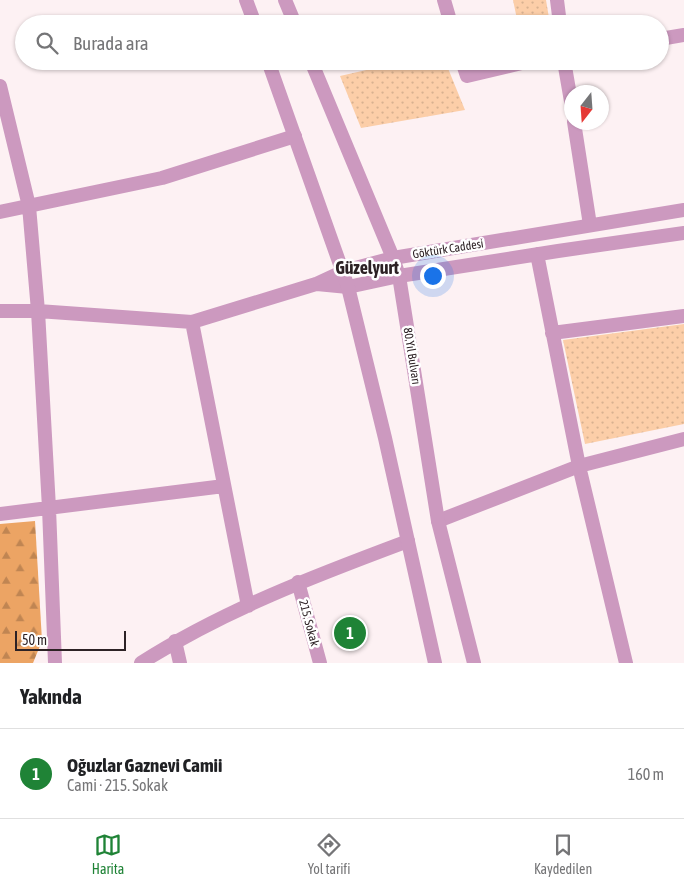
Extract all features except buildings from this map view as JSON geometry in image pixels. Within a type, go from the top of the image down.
[{"type":"street","points":[[246,0],[251,15]]},
{"type":"street","points":[[286,0],[292,15]]},
{"type":"street","points":[[444,0],[448,15]]},
{"type":"street","points":[[557,0],[559,15]]},
{"type":"street","points":[[669,38],[684,35]]},
{"type":"street","points":[[271,70],[344,271],[386,438],[435,663]]},
{"type":"street","name":"80.Yıl Bulvarı","points":[[315,70],[399,276],[438,521],[474,663]]},
{"type":"street","points":[[465,70],[467,76],[492,70]]},
{"type":"street","points":[[566,70],[568,85]]},
{"type":"street","points":[[0,86],[29,206],[38,312],[49,508],[55,663]]},
{"type":"street","points":[[575,130],[590,225]]},
{"type":"street","points":[[0,212],[162,178],[295,136]]},
{"type":"street","name":"Göktürk Caddesi","points":[[316,284],[344,271],[393,258],[684,210]]},
{"type":"street","name":"Göktürk Caddesi","points":[[316,284],[348,288],[399,276],[684,233]]},
{"type":"street","points":[[537,254],[579,466],[626,663]]},
{"type":"street","points":[[0,311],[192,322],[316,284]]},
{"type":"street","points":[[552,333],[684,316]]},
{"type":"street","points":[[192,322],[248,606]]},
{"type":"street","points":[[438,521],[579,466],[684,439]]},
{"type":"street","points":[[0,514],[224,486]]},
{"type":"street","points":[[141,663],[176,641],[298,582],[408,541]]},
{"type":"street","name":"215. Sokak","points":[[298,582],[320,663]]},
{"type":"street","points":[[176,641],[180,663]]},
{"type":"shaded area","points":[[513,0],[546,0],[548,15],[516,15]]},
{"type":"shaded area","points":[[366,70],[449,70],[465,110],[361,128],[340,76]]},
{"type":"shaded area","points":[[684,324],[684,424],[585,444],[563,340]]},
{"type":"green space","points":[[35,521],[42,641],[33,663],[0,663],[0,524]]},
{"type":"place","name":"Oğuzlar Gaznevi Camii","points":[[350,633]]},
{"type":"district","name":"Güzelyurt","points":[[367,267]]}]
